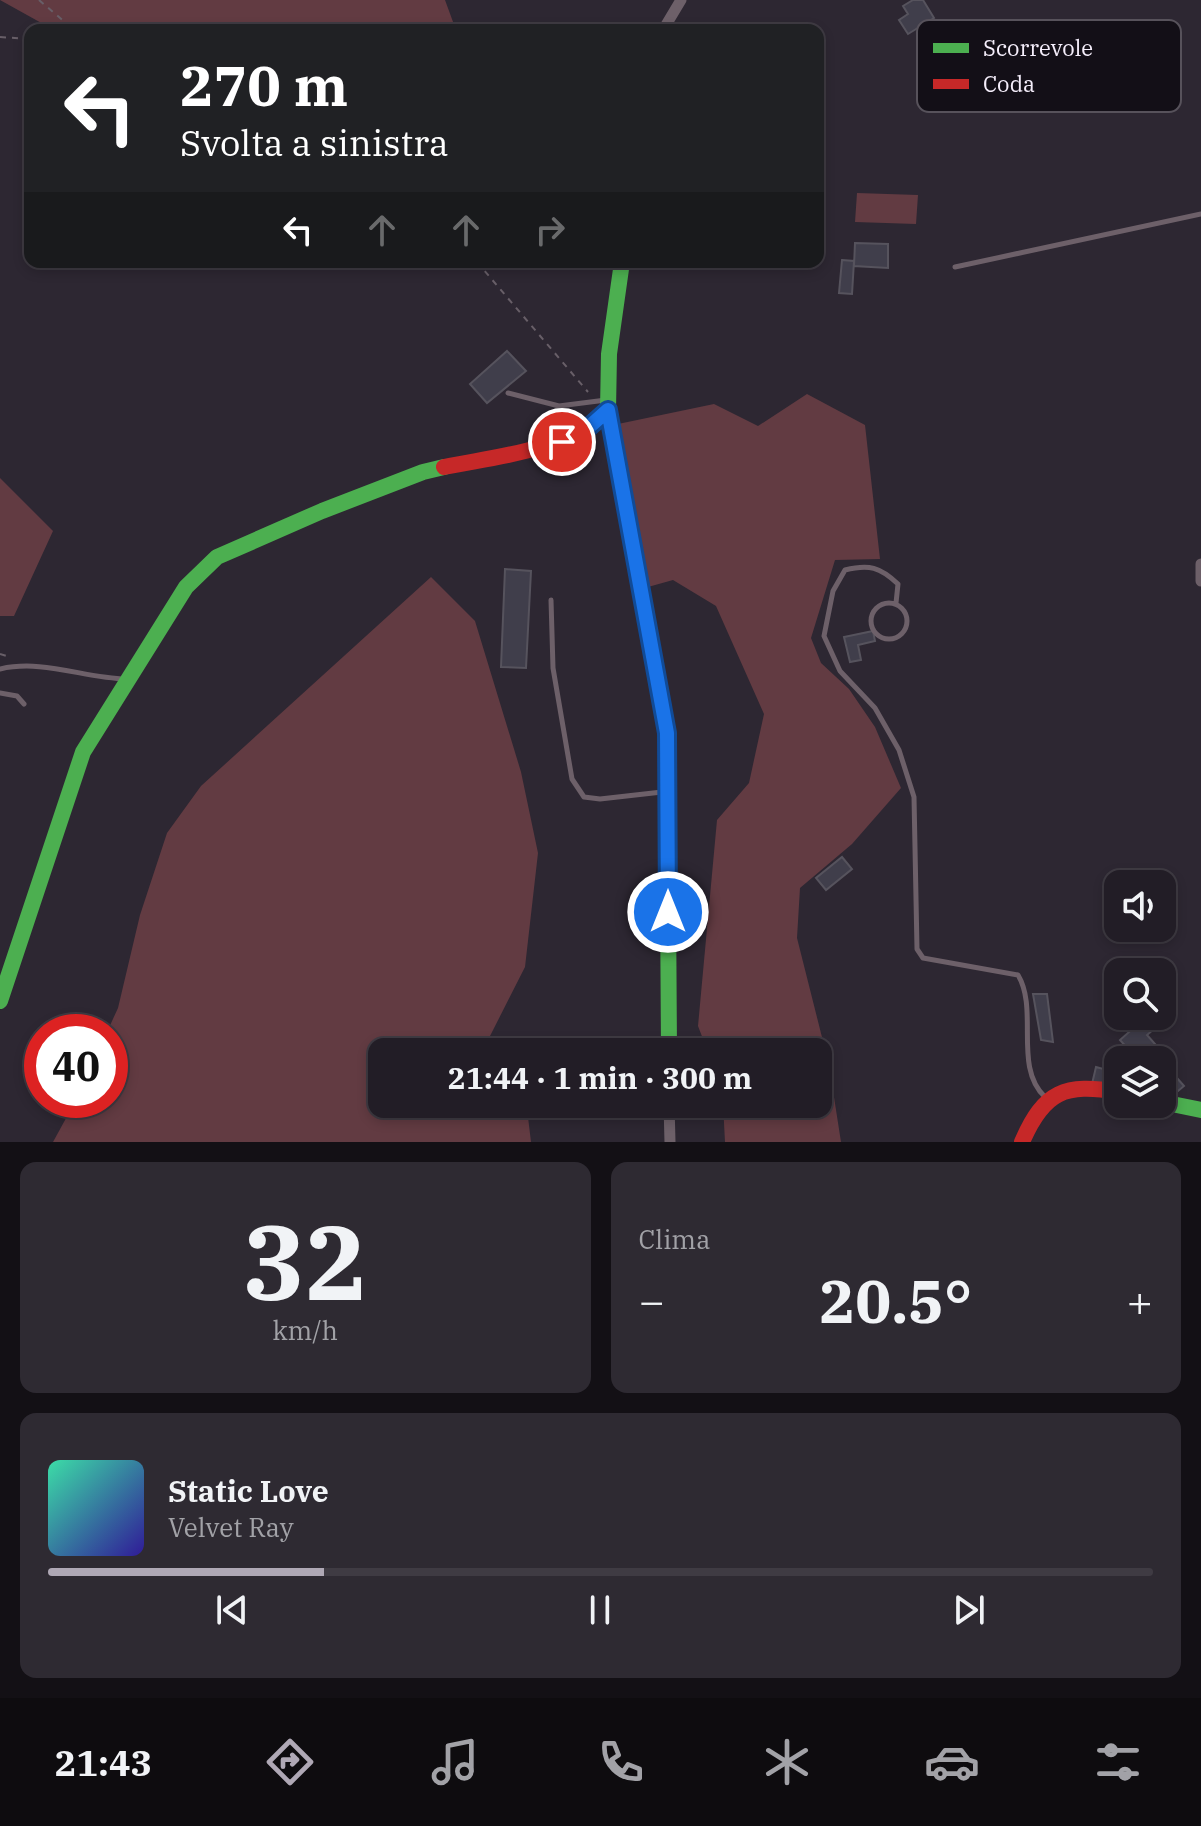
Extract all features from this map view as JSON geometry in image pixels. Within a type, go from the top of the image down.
[{"type":"street","points":[[667,24],[681,0]]},
{"type":"street","points":[[621,268],[605,403],[664,713],[669,1038]]},
{"type":"street","points":[[0,1001],[83,752],[186,587],[217,557],[423,472],[562,442],[589,427],[605,403]]},
{"type":"street","points":[[1201,564],[1201,581]]},
{"type":"street","points":[[1022,1142],[1032,1116],[1046,1098],[1070,1089],[1104,1091]]},
{"type":"street","points":[[1176,1105],[1201,1110]]},
{"type":"street","points":[[669,1118],[670,1142]]},
{"type":"lane","points":[[955,267],[1201,214]]},
{"type":"lane","points":[[508,393],[559,406],[605,403]]},
{"type":"lane","points":[[896,603],[900,596],[898,584],[883,570],[864,565],[845,570],[833,591],[824,636],[840,671],[875,708],[899,750],[914,797],[917,949],[923,958],[1018,975],[1025,999],[1032,1075],[1037,1090],[1046,1098]]},
{"type":"lane","points":[[551,600],[553,668],[572,779],[584,797],[600,799],[667,791]]},
{"type":"lane","points":[[896,603],[905,611],[908,624],[901,635],[890,640],[877,635],[871,624],[873,612],[883,604],[896,603]]},
{"type":"lane","points":[[0,669],[46,666],[103,679],[127,679]]},
{"type":"lane","points":[[0,693],[17,696],[24,704]]},
{"type":"path","points":[[39,0],[66,24]]},
{"type":"path","points":[[0,37],[24,39]]},
{"type":"path","points":[[482,268],[547,348],[605,403]]},
{"type":"shaded area","points":[[0,0],[445,0],[454,24],[43,24]]},
{"type":"shaded area","points":[[857,193],[918,195],[916,224],[855,222]]},
{"type":"shaded area","points":[[807,394],[865,425],[880,559],[835,560],[811,638],[821,663],[849,689],[875,727],[901,788],[852,844],[800,888],[797,938],[822,1038],[703,1038],[698,1026],[717,820],[749,783],[764,714],[716,606],[673,580],[648,587],[618,424],[714,404],[758,426]]},
{"type":"shaded area","points":[[0,478],[53,531],[14,616],[0,616]]},
{"type":"shaded area","points":[[431,577],[475,621],[521,772],[538,853],[525,967],[489,1038],[368,1038],[368,1118],[528,1118],[531,1142],[53,1142],[66,1118],[128,1118],[128,1014],[115,1014],[140,915],[167,833],[201,786]]},
{"type":"shaded area","points":[[832,1084],[841,1142],[725,1142],[724,1118],[832,1118]]},
{"type":"building","points":[[913,0],[923,0],[934,18],[917,20],[917,28],[908,34],[899,20],[908,14],[903,6]]},
{"type":"building","points":[[855,243],[888,244],[888,268],[854,266]]},
{"type":"building","points":[[842,260],[854,261],[852,294],[839,293]]},
{"type":"building","points":[[507,351],[526,371],[487,403],[470,384]]},
{"type":"building","points":[[505,569],[531,571],[526,668],[501,667]]},
{"type":"building","points":[[873,631],[875,641],[858,645],[861,660],[850,662],[844,637]]},
{"type":"building","points":[[842,857],[852,869],[826,890],[816,878]]},
{"type":"building","points":[[1033,994],[1047,994],[1053,1042],[1041,1040]]},
{"type":"building","points":[[1131,1030],[1153,1030],[1147,1035],[1157,1046],[1125,1046],[1120,1040]]},
{"type":"building","points":[[1096,1067],[1104,1069],[1104,1087],[1092,1084]]},
{"type":"building","points":[[1176,1077],[1184,1086],[1176,1093]]},
{"type":"traffic: fast","points":[[621,268],[609,354],[608,410],[667,733],[669,1038]]},
{"type":"traffic: fast","points":[[0,1001],[83,752],[186,587],[217,557],[322,511],[423,472],[444,467]]},
{"type":"traffic: fast","points":[[1176,1105],[1201,1110]]},
{"type":"traffic: jam","points":[[444,467],[531,450],[571,435],[608,410]]},
{"type":"traffic: jam","points":[[1022,1142],[1039,1111],[1058,1094],[1070,1090],[1104,1090]]},
{"type":"route","points":[[562,442],[589,427],[608,410],[667,733],[668,912]]}]
